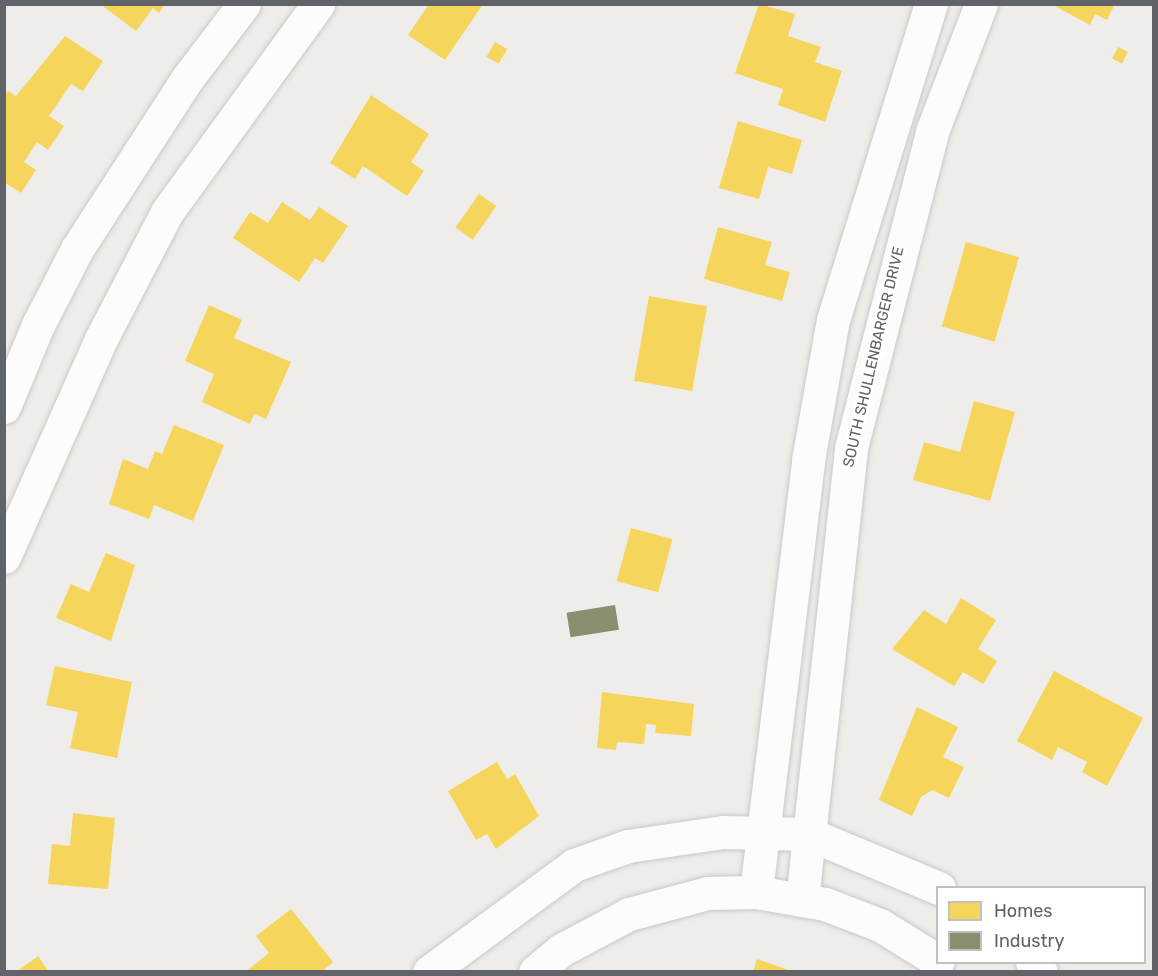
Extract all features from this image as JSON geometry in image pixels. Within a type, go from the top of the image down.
[{"type":"street","points":[[4,407],[38,324],[77,249],[188,80],[244,4]]},
{"type":"street","points":[[4,557],[101,339],[167,212],[318,4]]},
{"type":"street","points":[[756,892],[808,460],[833,320],[931,4]]},
{"type":"street","name":"SOUTH SHULLENBARGER DRIVE","points":[[802,900],[851,448],[933,129],[981,4]]},
{"type":"street","points":[[429,972],[574,865],[628,846],[723,832],[808,834],[936,887]]},
{"type":"street","points":[[535,972],[561,950],[629,914],[708,894],[756,892],[802,900],[880,925],[936,961]]},
{"type":"building: Homes","points":[[100,4],[165,4],[159,13],[153,8],[136,31]]},
{"type":"building: Homes","points":[[429,4],[483,4],[445,60],[408,35]]},
{"type":"building: Homes","points":[[759,4],[795,14],[788,36],[821,47],[815,62],[842,71],[825,122],[778,105],[783,89],[735,73]]},
{"type":"building: Homes","points":[[1051,4],[1115,4],[1107,20],[1095,14],[1090,25]]},
{"type":"building: Homes","points":[[65,36],[103,61],[83,91],[71,84],[49,116],[64,126],[48,150],[37,142],[24,162],[36,170],[21,193],[4,182],[4,97],[8,91],[16,96]]},
{"type":"building: Homes","points":[[495,42],[507,49],[499,64],[486,57]]},
{"type":"building: Homes","points":[[1118,47],[1128,52],[1122,64],[1112,59]]},
{"type":"building: Homes","points":[[371,95],[429,134],[411,162],[424,171],[407,196],[363,166],[355,179],[330,163]]},
{"type":"building: Homes","points":[[738,121],[802,140],[792,174],[768,167],[759,199],[719,188]]},
{"type":"building: Homes","points":[[479,194],[496,206],[473,240],[455,228]]},
{"type":"building: Homes","points":[[282,202],[310,220],[319,207],[348,226],[323,263],[315,258],[299,282],[233,238],[250,212],[268,223]]},
{"type":"building: Homes","points":[[718,227],[772,242],[765,265],[790,272],[782,301],[704,279]]},
{"type":"building: Homes","points":[[966,242],[1019,257],[995,342],[942,327]]},
{"type":"building: Homes","points":[[649,296],[707,306],[692,391],[634,381]]},
{"type":"building: Homes","points":[[209,305],[242,320],[234,338],[291,362],[266,419],[254,414],[250,424],[202,402],[214,374],[185,361]]},
{"type":"building: Homes","points":[[974,401],[1015,412],[990,501],[913,480],[924,442],[960,452]]},
{"type":"building: Homes","points":[[174,425],[224,445],[193,521],[154,505],[149,519],[109,504],[123,459],[148,469],[155,451],[162,454]]},
{"type":"building: Homes","points":[[631,528],[673,539],[658,592],[617,581]]},
{"type":"building: Homes","points":[[106,553],[135,565],[111,641],[56,618],[71,584],[89,592]]},
{"type":"building: Homes","points":[[961,598],[996,620],[978,649],[997,661],[983,684],[963,672],[954,686],[892,649],[924,610],[946,624]]},
{"type":"building: Homes","points":[[55,666],[132,682],[117,758],[70,748],[78,712],[46,705]]},
{"type":"building: Homes","points":[[1054,671],[1143,718],[1107,786],[1082,772],[1087,762],[1058,747],[1052,760],[1017,741]]},
{"type":"building: Homes","points":[[602,692],[694,704],[691,736],[655,733],[656,725],[646,724],[644,744],[617,742],[616,750],[597,748]]},
{"type":"building: Homes","points":[[917,707],[958,727],[943,757],[964,767],[949,798],[932,790],[921,797],[912,816],[879,800]]},
{"type":"building: Homes","points":[[497,762],[507,779],[515,774],[539,816],[496,849],[487,834],[476,840],[448,791]]},
{"type":"building: Homes","points":[[73,813],[115,818],[108,889],[48,884],[52,844],[70,846]]},
{"type":"building: Homes","points":[[291,909],[333,962],[321,972],[245,972],[269,953],[256,936]]},
{"type":"building: Homes","points":[[38,956],[49,972],[16,972]]},
{"type":"building: Homes","points":[[757,959],[792,971],[792,972],[753,972]]},
{"type":"building: Industry","points":[[615,605],[619,630],[571,637],[567,613]]}]
